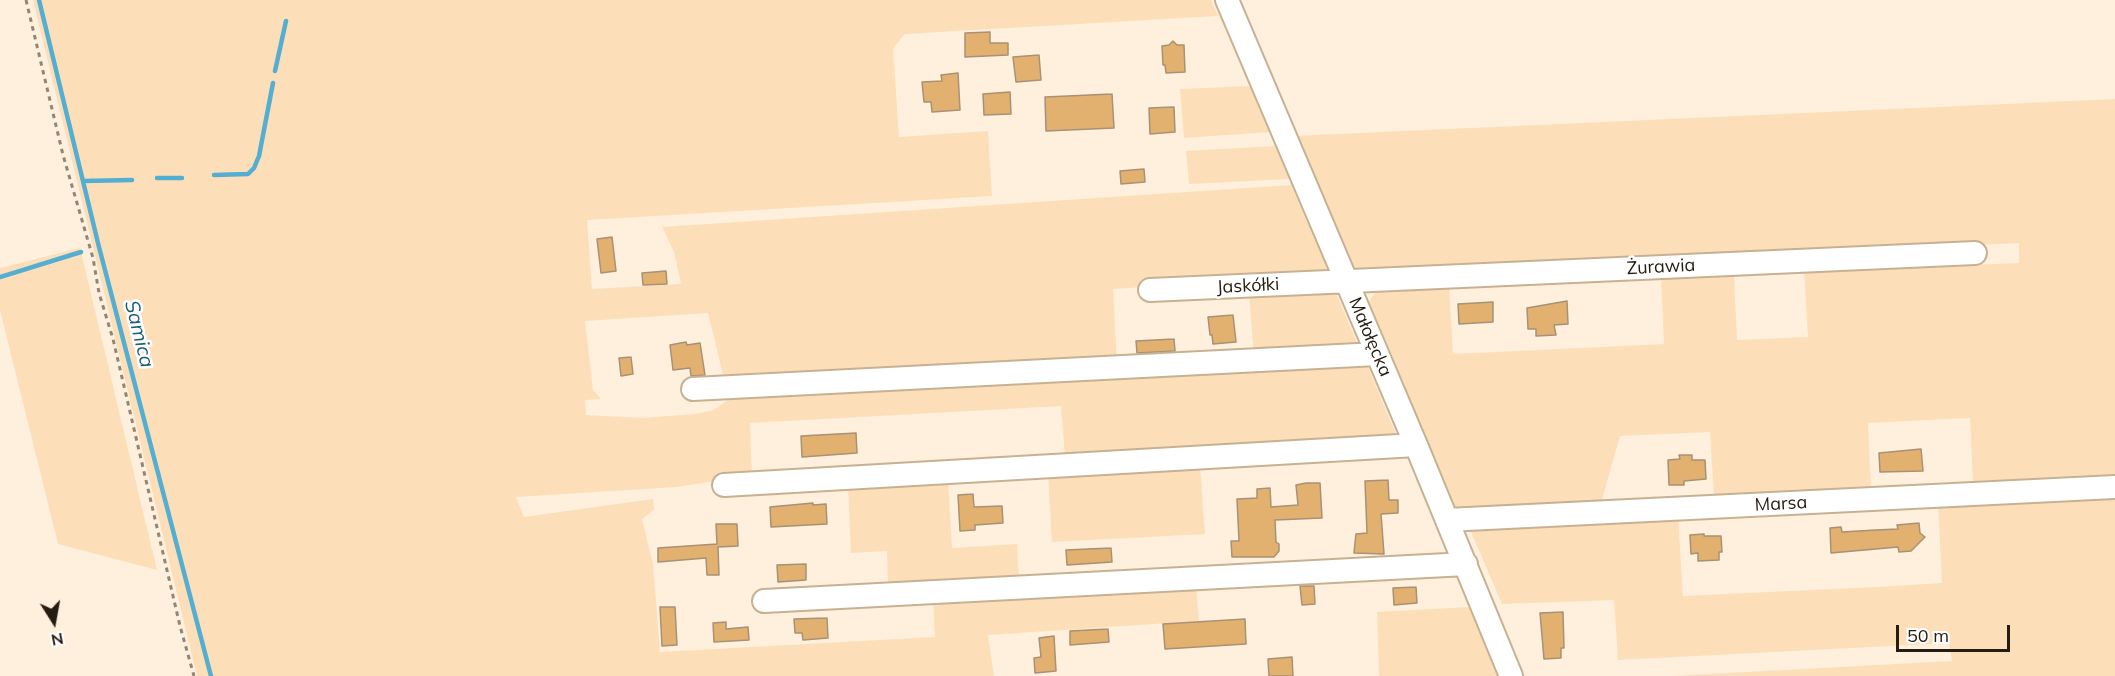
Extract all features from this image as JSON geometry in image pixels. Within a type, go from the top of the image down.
[{"type":"street","name":"Małołęcka","points":[[1227,0],[1466,564],[1511,676]]},
{"type":"street","name":"Żurawia","points":[[1347,281],[1975,253]]},
{"type":"street","name":"Jaskółki","points":[[1150,290],[1347,281]]},
{"type":"street","points":[[693,388],[1377,354]]},
{"type":"street","points":[[724,485],[1416,445]]},
{"type":"street","name":"Marsa","points":[[1447,520],[2115,487]]},
{"type":"street","points":[[764,601],[1466,564]]},
{"type":"path","points":[[26,0],[63,155],[93,258],[180,626],[194,676]]},
{"type":"shaded area","points":[[33,0],[1211,0],[1218,16],[905,34],[893,48],[899,137],[988,131],[992,196],[587,220],[592,289],[681,284],[674,252],[662,227],[1291,185],[1328,270],[1327,275],[1113,289],[1117,362],[725,383],[708,313],[585,321],[593,390],[601,399],[585,400],[586,415],[642,418],[695,414],[714,410],[738,392],[1365,360],[1398,439],[1065,457],[1061,406],[750,423],[752,475],[677,487],[516,497],[524,517],[653,499],[654,510],[642,519],[653,564],[660,652],[935,637],[933,597],[1196,584],[1199,621],[988,635],[994,676],[197,676]]},
{"type":"shaded area","points":[[1251,86],[1270,132],[1184,138],[1180,89]]},
{"type":"shaded area","points":[[2115,99],[2115,478],[1973,484],[1970,418],[1868,423],[1871,489],[1714,497],[1710,432],[1620,436],[1601,503],[1452,508],[1369,302],[1377,289],[1449,286],[1453,354],[1664,344],[1661,278],[1734,275],[1737,340],[1808,337],[1804,272],[2019,263],[2019,243],[1357,275],[1315,178],[1311,178],[1293,136]]},
{"type":"shaded area","points":[[1275,146],[1289,179],[1189,184],[1186,151]]},
{"type":"shaded area","points":[[80,248],[157,570],[58,544],[0,310],[0,268]]},
{"type":"shaded area","points":[[1334,288],[1360,350],[1254,356],[1249,294]]},
{"type":"shaded area","points":[[1200,466],[1205,534],[1052,542],[1048,474]]},
{"type":"shaded area","points":[[948,481],[952,548],[1017,544],[1019,581],[888,588],[887,551],[851,553],[848,488]]},
{"type":"shaded area","points":[[2115,495],[2115,676],[1672,676],[1952,661],[1949,643],[1618,660],[1614,600],[1502,604],[1469,527],[1678,517],[1683,596],[1877,587],[1942,583],[1938,504]]},
{"type":"shaded area","points":[[1470,607],[1497,676],[1379,676],[1377,612]]},
{"type":"building","points":[[990,32],[990,43],[1008,43],[1008,55],[965,57],[965,33]]},
{"type":"building","points":[[1173,41],[1177,45],[1184,45],[1185,72],[1166,73],[1162,46],[1169,45]]},
{"type":"building","points":[[1039,55],[1041,80],[1016,82],[1013,57]]},
{"type":"building","points":[[958,73],[960,110],[932,112],[931,102],[924,102],[922,82],[942,81],[941,75]]},
{"type":"building","points":[[1010,92],[1011,114],[984,115],[983,94]]},
{"type":"building","points":[[1112,94],[1114,128],[1046,131],[1045,97]]},
{"type":"building","points":[[1174,107],[1175,132],[1150,134],[1149,108]]},
{"type":"building","points":[[1144,169],[1145,182],[1121,184],[1120,171]]},
{"type":"building","points":[[612,237],[616,271],[601,273],[597,239]]},
{"type":"building","points":[[666,271],[667,284],[643,285],[642,273]]},
{"type":"building","points":[[1567,301],[1568,324],[1554,325],[1556,335],[1536,336],[1536,329],[1528,329],[1527,308]]},
{"type":"building","points":[[1493,302],[1493,322],[1459,324],[1458,304]]},
{"type":"building","points":[[1233,315],[1236,342],[1213,344],[1208,317]]},
{"type":"building","points":[[1174,339],[1175,351],[1137,353],[1136,341]]},
{"type":"building","points":[[686,342],[687,345],[700,343],[705,375],[691,376],[690,368],[673,370],[670,345]]},
{"type":"building","points":[[631,357],[633,374],[621,376],[619,358]]},
{"type":"building","points":[[856,433],[857,453],[802,457],[801,436]]},
{"type":"building","points":[[1921,449],[1923,471],[1880,472],[1879,453]]},
{"type":"building","points":[[1679,455],[1692,455],[1692,460],[1705,460],[1706,479],[1684,481],[1684,485],[1669,485],[1668,460],[1680,459]]},
{"type":"building","points":[[1388,480],[1389,500],[1398,500],[1398,513],[1381,514],[1384,554],[1354,553],[1356,534],[1367,533],[1365,481]]},
{"type":"building","points":[[1320,483],[1322,518],[1275,520],[1276,542],[1279,544],[1279,551],[1274,557],[1232,557],[1231,541],[1239,541],[1237,499],[1257,498],[1257,489],[1270,488],[1271,507],[1298,505],[1296,485]]},
{"type":"building","points":[[973,494],[974,507],[1002,506],[1003,523],[975,525],[975,530],[960,531],[958,495]]},
{"type":"building","points":[[813,503],[813,505],[826,504],[827,524],[771,527],[770,507]]},
{"type":"building","points":[[1919,523],[1920,533],[1925,537],[1911,551],[1899,552],[1898,547],[1831,553],[1830,528],[1841,527],[1842,532],[1898,529],[1897,525]]},
{"type":"building","points":[[716,524],[737,524],[738,546],[718,547],[719,575],[707,575],[706,558],[658,562],[658,548],[717,544]]},
{"type":"building","points":[[1704,534],[1704,536],[1721,536],[1722,552],[1719,552],[1719,560],[1698,561],[1698,553],[1691,554],[1690,535]]},
{"type":"building","points":[[1111,548],[1112,562],[1067,565],[1066,550]]},
{"type":"building","points":[[806,564],[806,580],[778,582],[777,565]]},
{"type":"building","points":[[1300,586],[1314,586],[1315,604],[1302,605]]},
{"type":"building","points":[[1416,587],[1417,603],[1394,605],[1393,588]]},
{"type":"building","points":[[660,607],[675,607],[677,645],[662,646]]},
{"type":"building","points":[[1563,612],[1564,648],[1561,648],[1561,658],[1544,659],[1540,613]]},
{"type":"building","points":[[827,618],[828,638],[803,640],[802,633],[795,633],[794,619]]},
{"type":"building","points":[[1245,619],[1246,644],[1165,649],[1163,624]]},
{"type":"building","points":[[726,622],[726,629],[748,627],[749,640],[714,642],[713,623]]},
{"type":"building","points":[[1108,629],[1109,642],[1070,645],[1070,631]]},
{"type":"building","points":[[1054,636],[1056,671],[1035,673],[1034,658],[1041,657],[1039,638]]},
{"type":"building","points":[[1292,657],[1293,676],[1269,676],[1268,659]]},
{"type":"waterway","name":"Samica","points":[[39,0],[99,247],[211,676]]},
{"type":"waterway","points":[[275,71],[286,21]]},
{"type":"waterway","points":[[214,175],[248,174],[254,168],[259,156],[273,83]]},
{"type":"waterway","points":[[157,178],[182,178]]},
{"type":"waterway","points":[[83,181],[132,180]]},
{"type":"waterway","points":[[0,277],[81,252]]}]
